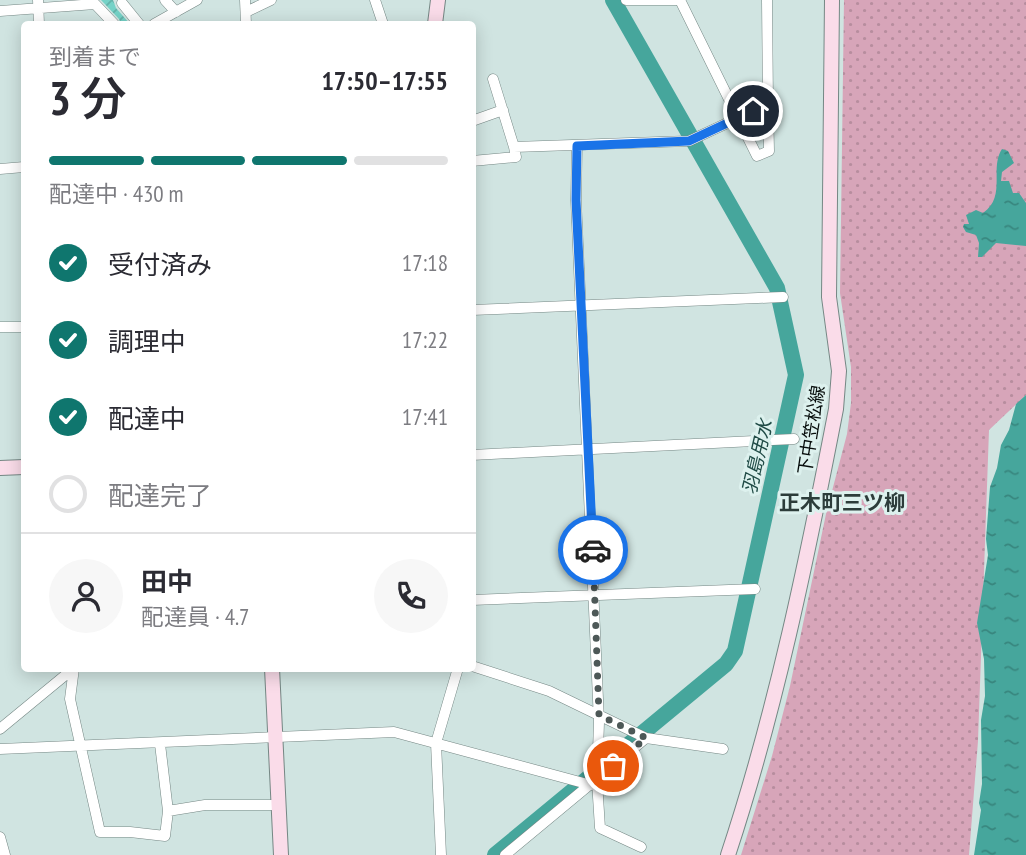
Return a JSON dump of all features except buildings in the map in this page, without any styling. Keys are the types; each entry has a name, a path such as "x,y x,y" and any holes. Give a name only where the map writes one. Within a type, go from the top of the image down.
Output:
{"main road":[{"path":"435,21 438,0"},
{"name":"下中笠松線","path":"728,855 764,735 790,634 836,409 839,371 829,297 832,0"},
{"path":"0,468 21,467"},
{"path":"272,672 281,855"}],"street":[{"path":"165,0 176,12"},
{"path":"160,21 185,3 197,0"},
{"path":"245,0 246,21"},
{"path":"246,12 271,0"},
{"path":"375,0 382,21"},
{"path":"626,0 680,0 757,156 769,151 767,0"},
{"path":"122,3 137,21"},
{"path":"0,11 38,5 95,4 111,21"},
{"path":"476,161 516,158 493,79"},
{"path":"514,147 577,146 694,138 768,104"},
{"path":"476,120 503,110"},
{"path":"577,146 580,304 599,715 594,783 600,828 641,847"},
{"path":"0,169 21,167"},
{"path":"476,310 783,297"},
{"path":"0,327 21,327"},
{"path":"476,455 794,439"},
{"path":"476,600 755,589"},
{"path":"476,667 549,691 646,738 723,749"},
{"path":"0,729 69,672"},
{"path":"73,672 70,699 100,832 165,836 168,811 160,744"},
{"path":"441,855 436,743 457,672"},
{"path":"0,749 394,732 578,782 594,783"},
{"path":"505,855 646,738"},
{"path":"168,811 205,805 278,805"},
{"path":"0,836 5,855"}],"shaded area":[{"path":"844,0 1026,0 1026,395 989,430 978,741 969,855 741,855 772,756 790,686 826,514 847,434 851,403 851,367 840,293"}],"water":[{"path":"1002,149 1008,151 1014,163 1002,172 1001,181 1009,181 1013,193 1019,193 1026,203 1026,246 996,243 982,257 978,257 979,243 976,235 966,232 963,227 964,224 969,224 966,215 976,210 983,213 994,199 998,157"},
{"path":"1026,395 1026,855 974,855 981,810 981,720 985,696 984,659 977,623 988,555 986,539 990,487 1016,404"}],"waterway":[{"name":"羽島用水","path":"495,855 726,664 735,651 796,375 777,288 613,0"}],"way so far":[{"path":"593,550 599,715 646,738 613,766"}],"district":[{"name":"正木町三ツ柳","path":"842,502"}],"route":[{"path":"593,550 576,200 577,146 689,141 753,111"}]}
